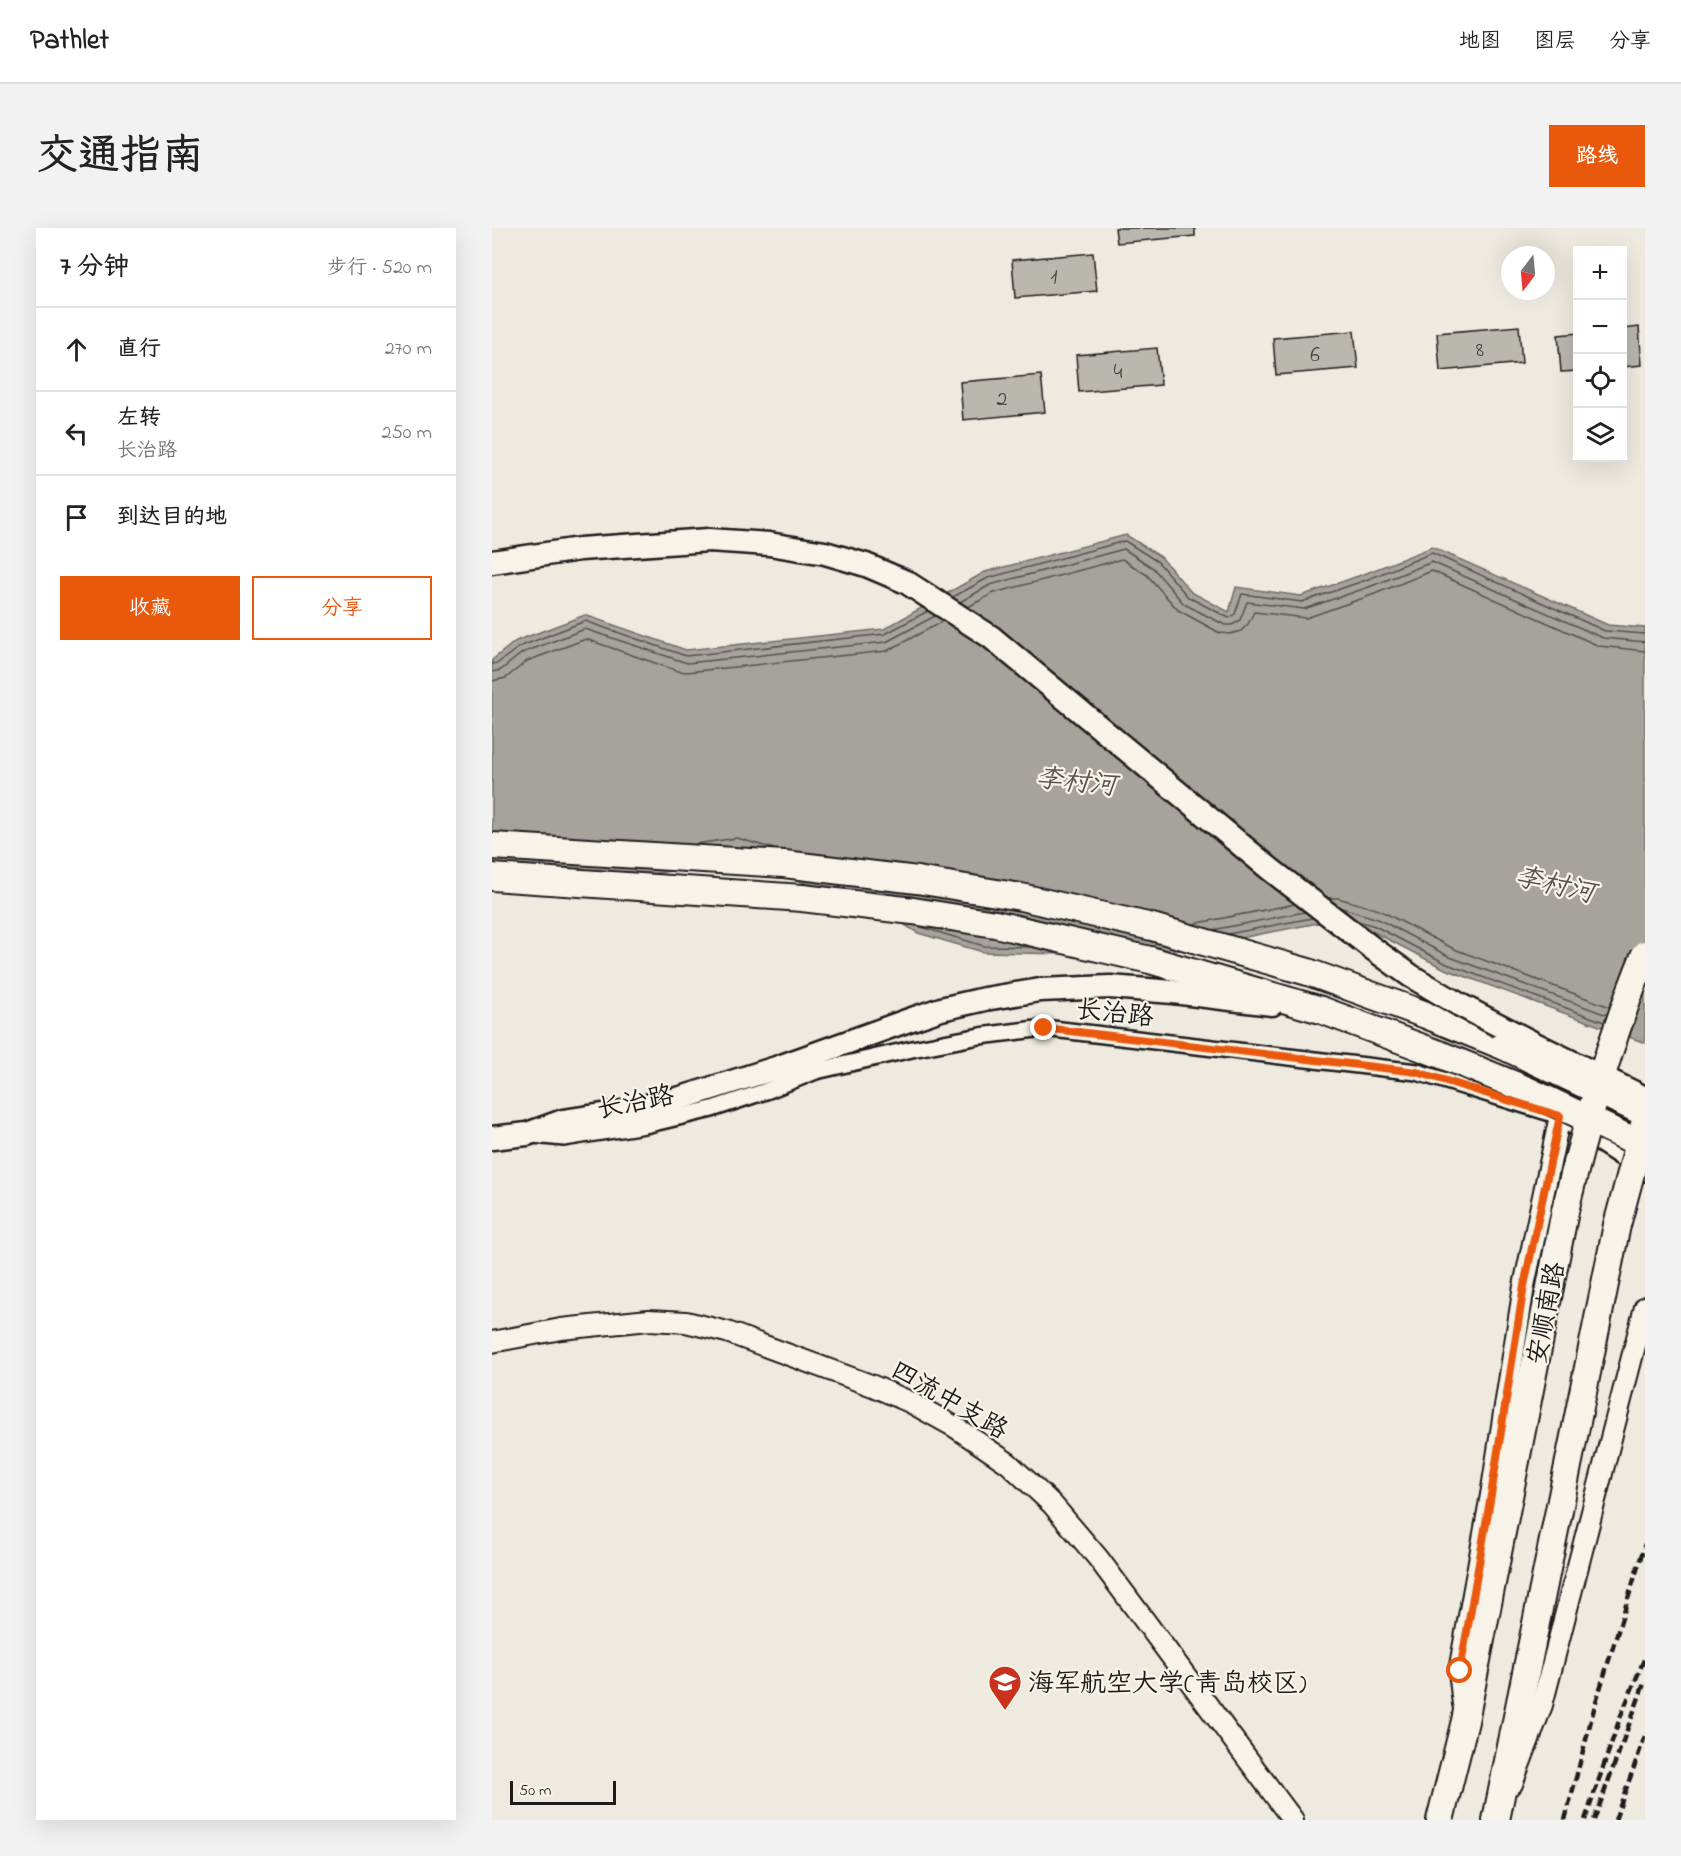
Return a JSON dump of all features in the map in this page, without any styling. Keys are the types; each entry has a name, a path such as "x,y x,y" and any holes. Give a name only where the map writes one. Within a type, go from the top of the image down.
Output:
{"main road":[{"path":"492,562 580,549 709,540 769,544 825,554 866,565 906,582 992,637 1270,870 1411,976 1501,1026 1645,1098"},
{"path":"492,846 610,851 795,865 917,880 1021,897 1142,925 1308,972 1426,1015 1503,1046 1645,1113"},
{"path":"492,877 802,898 936,914 995,924 1150,960 1321,1010 1439,1054 1516,1086 1645,1146"},
{"name":"安顺南路","path":"1440,1820 1465,1721 1565,1211 1586,1124 1604,1065 1645,954"},
{"path":"492,1138 527,1134 562,1121 622,1112 681,1098 776,1068 941,1009 1040,990 1110,987 1173,992 1321,1010"},
{"name":"安顺南路","path":"1497,1820 1617,1225 1645,1121"}],"street":[{"name":"长治路","path":"527,1134 564,1138 645,1125 712,1109 816,1071 957,1040 1044,1028 1417,1072 1560,1116 1557,1116 1645,1173"},
{"path":"1465,1721 1460,1671 1524,1286 1560,1116"},
{"path":"1497,1820 1542,1705 1645,1307"},
{"name":"四流中支路","path":"492,1342 561,1329 649,1320 686,1322 727,1332 873,1386 910,1402 955,1427 1008,1463 1052,1504 1098,1558 1293,1820"}],"water":[{"name":"李村河","path":"1126,535 1161,557 1191,592 1229,612 1236,587 1301,596 1432,547 1608,625 1645,628 1645,1043 1445,969 1372,931 1333,920 1149,956 983,952 918,933 869,903 735,861 587,884 492,877 492,660 516,641 585,615 686,650 884,629 985,572"}],"building":[{"path":"1115,228 1195,228 1195,236 1117,243"},
{"path":"1093,253 1097,291 1015,298 1012,260"},
{"path":"1519,326 1522,363 1440,371 1437,333"},
{"path":"1639,327 1642,365 1627,367 1627,328"},
{"path":"1354,331 1358,368 1276,375 1273,338"},
{"path":"1573,334 1573,371 1561,372 1558,335"},
{"path":"1157,348 1161,385 1079,392 1076,355"},
{"path":"1041,375 1045,412 963,420 960,382"}],"railway":[{"path":"1565,1820 1595,1705 1645,1544"},
{"path":"1585,1820 1620,1718 1645,1657"},
{"path":"1594,1820 1645,1681"},
{"path":"1615,1820 1645,1736"}],"place":[{"name":"海军航空大学(青岛校区)","path":"1005,1711"}],"route":[{"path":"1044,1028 1417,1072 1560,1116 1524,1286 1460,1671"}]}
